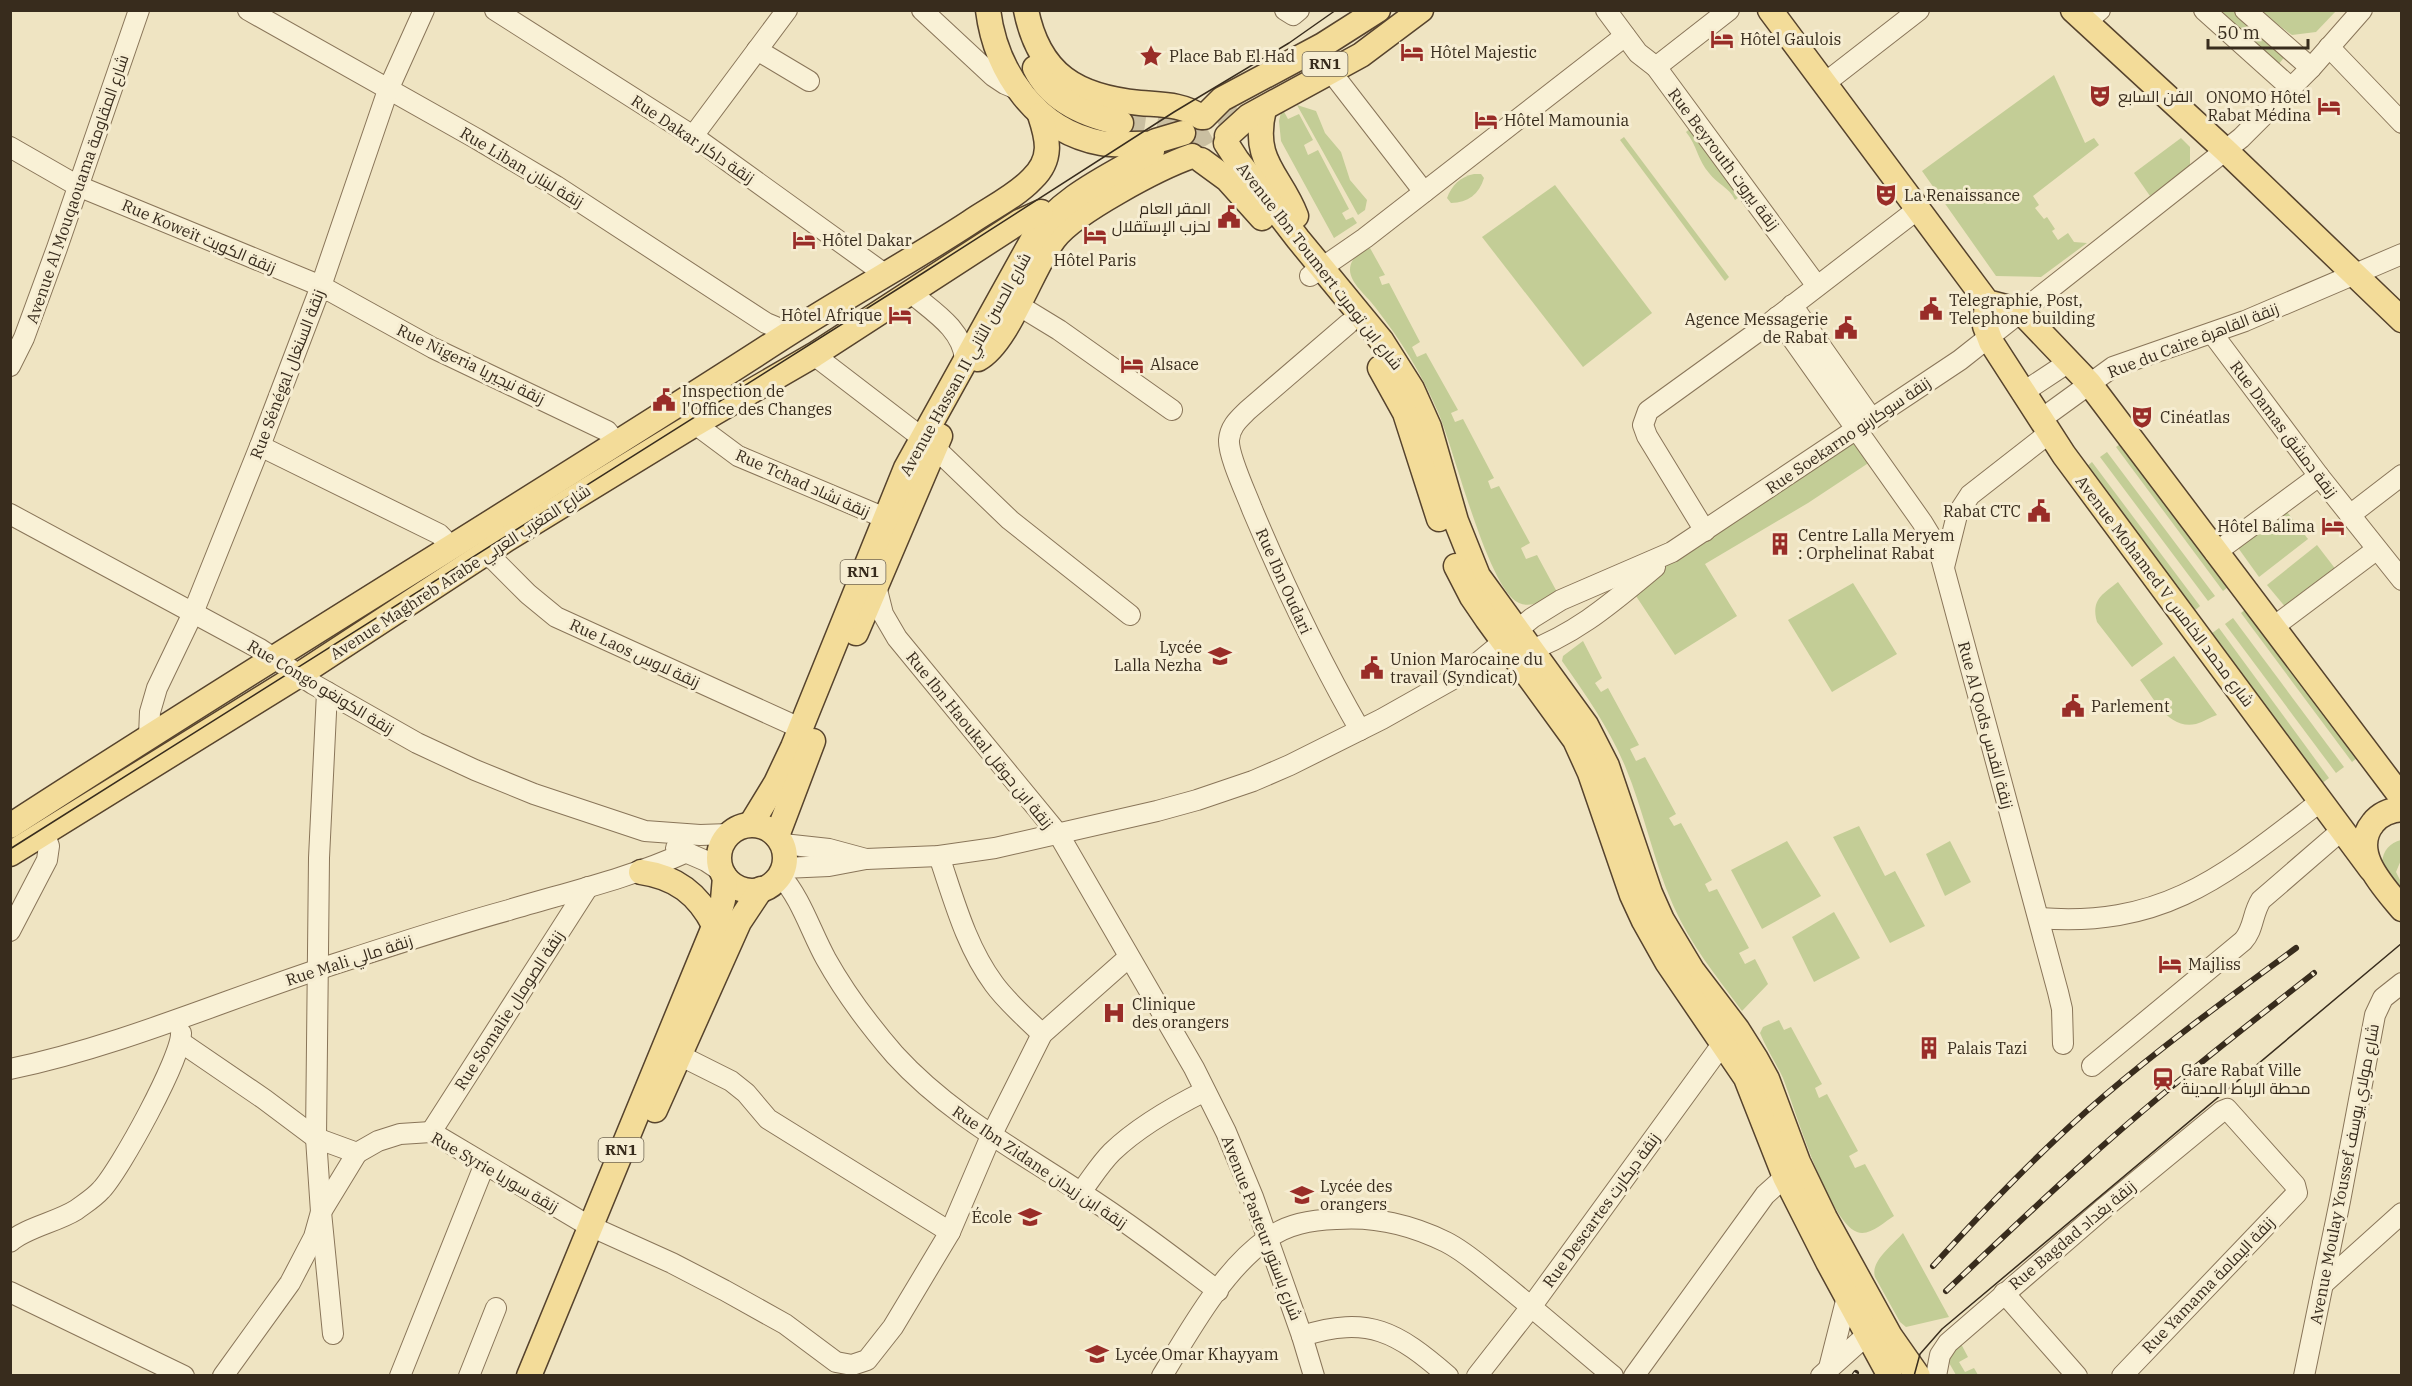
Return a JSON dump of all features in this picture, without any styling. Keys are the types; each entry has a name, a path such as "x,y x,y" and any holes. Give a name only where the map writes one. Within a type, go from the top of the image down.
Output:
{"main road":[{"path":"988,10 992,31 1001,56 1019,90 1040,115 1055,126 1101,142 1153,152"},
{"path":"1016,10 1028,54 1043,82 1074,107 1120,123"},
{"path":"1026,10 1032,36 1044,59 1062,78 1073,86 1111,98 1182,107 1195,139 1217,156 1226,139 1243,120 1247,108 1332,73 1375,46 1422,10"},
{"path":"1195,139 1153,152 1057,199 1041,212 1022,237 971,331 968,342 971,358 994,346 1048,247 1068,224 1172,164 1195,139 1222,99 1323,45 1378,10"},
{"name":"RN1","path":"1247,108 1393,10"},
{"name":"RN1","path":"1247,108 1347,51 1406,10"},
{"path":"1770,10 1987,302 1999,304 2031,321 2089,383 2118,419 2215,553 2402,798"},
{"path":"2086,14 2402,320"},
{"path":"1247,108 1260,136 1264,155 1274,178 1294,211 1298,239"},
{"name":"Avenue Maghreb Arabe شارع المغرب العربي","path":"10,826 149,736 615,446 790,333 1007,198 1033,179 1043,165 1049,149 1040,115"},
{"name":"Avenue Ibn Toumert شارع ابن تومرت","path":"1890,1376 1875,1328 1809,1187 1767,1079 1756,1059 1692,970 1662,920 1650,893 1617,794 1591,732 1574,705 1516,645 1472,597 1454,562 1412,432 1394,390 1348,324 1314,270 1298,239 1237,160 1226,139 1223,127 1217,120 1195,139 1220,173 1241,192 1314,270 1381,340 1412,389 1429,427 1456,521 1472,564 1516,645 1575,741 1590,772 1632,895 1644,921 1667,962 1746,1078 1785,1177 1847,1296 1875,1328 1900,1352 1918,1376"},
{"name":"Avenue Hassan II شارع الحسن الثاني","path":"740,829 776,783 885,518 928,442 971,358 1040,244 1057,221 1153,152"},
{"name":"Avenue Maghreb Arabe شارع المغرب العربي","path":"10,854 299,675 486,552 695,424 814,355 1019,222 1041,212"},
{"path":"886,275 910,292"},
{"name":"Avenue Mohamed V شارع محمد الخامس","path":"1987,302 1985,320 1989,338 2044,427 2402,909"},
{"name":"Avenue Hassan II شارع الحسن الثاني","path":"529,1376 595,1229 680,1055 739,922 777,862 862,620 928,442"},
{"path":"2371,869 2365,845 2370,827 2387,812 2402,809"},
{"path":"723,874 731,883 745,890 777,862 765,827 740,829"},
{"name":"RN1","path":"723,874 719,863 721,847 740,829"},
{"path":"641,872 672,879 685,888 697,898 714,925"},
{"name":"Avenue Hassan II شارع الحسن الثاني","path":"546,1376 595,1229 723,900 723,874"}],"street":[{"name":"Avenue Al Mouqaouama شارع المقاومة","path":"10,366 17,334 78,186 139,10"},
{"name":"Rue Liban زنقة لبنان","path":"248,10 546,180 766,322 790,333"},
{"name":"Rue Sénégal زنقة السنغال","path":"149,736 150,712 154,694 193,613 260,446 321,286 388,90 424,10"},
{"name":"Rue Dakar زنقة داكار","path":"495,10 693,136 886,275"},
{"path":"693,136 787,10"},
{"path":"921,10 999,80 1019,90"},
{"path":"1286,10 1293,15 1299,10"},
{"name":"Rue Beyrouth زنقة بيروت","path":"1606,10 1638,53 1656,67 1817,286"},
{"path":"1656,67 1729,10"},
{"path":"1825,83 1919,10"},
{"path":"2204,10 2291,88"},
{"path":"2245,10 2311,68"},
{"name":"Rue Soekarno زنقة سوكارنو","path":"1516,645 1564,636 1608,607 1672,552 1960,360 2241,138 2311,68 2362,10"},
{"path":"1314,270 1424,192 1625,36"},
{"path":"2330,47 2402,123"},
{"path":"757,50 808,81"},
{"path":"1332,73 1424,192"},
{"name":"Rue Koweït زنقة الكويت","path":"10,147 78,186 321,286"},
{"path":"1314,270 1368,224 1394,209"},
{"path":"1705,531 1647,436 1643,425 1645,416 1654,405 1784,311 1918,209"},
{"name":"Rue du Caire زنقة القاهرة","path":"1944,569 1957,515 1966,500 2089,383 2113,367 2212,333 2402,254"},
{"name":"Rue Nigeria زنقة نيجيريا","path":"321,286 433,348 606,431 614,440 615,446"},
{"path":"910,292 956,332 971,358"},
{"path":"1018,305 1059,330 1172,410"},
{"path":"1784,311 1864,424"},
{"name":"Rue Ibn Oudari","path":"1348,324 1233,424 1229,444 1245,491 1301,620 1331,680 1360,730"},
{"name":"Rue Damas زنقة دمشق","path":"2212,333 2319,476 2402,580"},
{"path":"814,355 928,442 1010,520 1130,615"},
{"path":"2022,393 2069,362"},
{"name":"Rue Tchad زنقة نشاد","path":"695,424 738,456 885,518"},
{"name":"Rue Al Qods زنقة القدس","path":"1864,424 1939,550 2062,1009 2063,1044"},
{"path":"260,446 439,534 444,539 446,550"},
{"path":"2215,553 2319,476"},
{"path":"2350,515 2402,476"},
{"name":"Rue Congo زنقة الكونغو","path":"10,514 273,658 327,692 417,743 475,770 534,794 645,831 700,836 740,829"},
{"path":"2272,628 2376,550"},
{"name":"Rue Laos زنقة لاوس","path":"486,552 528,594 556,617 800,728"},
{"name":"Rue Soekarno زنقة سوكارنو","path":"777,862 829,866 866,859 939,856 995,848 1059,835 1223,792 1290,765 1360,730 1516,645 1561,600 1672,552"},
{"name":"Rue Ibn Haoukal زنقة ابن حوقل","path":"876,586 883,614 902,645 1059,835"},
{"name":"Rue Ibn Haoukal زنقة ابن حوقل","path":"862,620 902,645"},
{"path":"327,692 319,858 316,1138 333,1334"},
{"path":"2039,918 2076,920 2114,916 2151,908 2178,898 2228,872 2321,801"},
{"path":"2092,1066 2243,941 2250,932 2254,913 2261,900 2342,830"},
{"name":"Rue Congo زنقة الكونغو","path":"645,831 665,844 687,852 723,874"},
{"path":"10,931 47,860 48,846 44,832"},
{"name":"Avenue Pasteur شارع باستور","path":"1059,835 1175,1034 1230,1141 1269,1238 1314,1376"},
{"name":"Rue Mali زنقة مالي","path":"10,1068 59,1059 317,969 458,924 641,872 687,852"},
{"path":"939,856 958,914 976,956 994,985 1042,1034"},
{"name":"Rue Ibn Zidane زنقة ابن زيدان","path":"777,862 841,984 876,1033 903,1063 940,1098 992,1136 1081,1192 1218,1291"},
{"name":"Rue Somalie زنقة الصومال","path":"431,1132 588,887"},
{"path":"839,1368 867,1360 893,1327 950,1232 992,1136 1042,1034 1129,957"},
{"name":"Avenue Moulay Youssef شارع مولاي يوسف","path":"2304,1376 2375,1015 2383,998 2402,983"},
{"path":"11,1241 74,1211 101,1191 126,1155 182,1043 181,1018"},
{"path":"182,1043 316,1138 357,1153 321,1212 314,1237 290,1283 223,1376"},
{"name":"Rue Descartes زنقة ديكارت","path":"1477,1376 1531,1306 1723,1043"},
{"path":"680,1055 731,1081 746,1093 768,1119 950,1232"},
{"path":"1081,1192 1105,1160 1124,1142 1181,1103 1205,1091"},
{"name":"Rue Bagdad زنقة بغداد","path":"1936,1376 1937,1363 1944,1349 2004,1293 2222,1111 2227,1109 2295,1185 2298,1190 2295,1196"},
{"name":"Rue Syrie زنقة سوريا","path":"357,1153 378,1141 400,1134 431,1132 484,1166 595,1229 672,1263 785,1324 839,1368"},
{"path":"400,1376 484,1166"},
{"path":"1634,1376 1765,1195 1785,1177"},
{"name":"Rue Yamama زنقة اليمامة","path":"2122,1376 2256,1233 2295,1196"},
{"path":"2323,1284 2402,1213"},
{"path":"1162,1376 1184,1339 1218,1291 1239,1265 1269,1238 1288,1227 1311,1221 1350,1218 1400,1224 1425,1233 1462,1252 1531,1306 1613,1376"},
{"path":"10,1292 184,1376"},
{"path":"2004,1293 2077,1376"},
{"path":"1825,1372 1847,1296"},
{"path":"469,1376 496,1308"},
{"path":"1302,1336 1342,1326 1372,1328 1389,1334 1410,1347 1448,1376"},
{"path":"1825,1372 1875,1328"}],"green space":[{"path":"2217,11 2237,11 2287,54 2278,65"},
{"path":"2259,11 2336,11 2316,32 2292,35"},
{"path":"2054,75 2085,143 2094,138 2099,145 2033,196 2039,205 2035,208 2044,219 2047,217 2055,229 2052,231 2058,240 2068,233 2074,242 2087,243 2041,277 1996,276 1922,171"},
{"path":"1297,105 1316,111 1325,133 1341,152 1350,180 1367,200 1365,210 1358,215"},
{"path":"1282,108 1288,119 1299,114 1313,140 1304,145 1308,155 1318,150 1349,209 1342,213 1346,220 1353,217 1357,223 1334,238 1281,141 1279,121"},
{"path":"1691,128 1742,195 1735,200 1730,192 1705,168 1686,132"},
{"path":"1624,137 1729,277 1725,281 1620,140"},
{"path":"2181,138 2190,147 2190,166 2150,196 2134,173"},
{"path":"1481,174 1484,178 1476,193 1463,201 1451,203 1447,198 1454,185 1461,179"},
{"path":"1555,185 1652,313 1583,367 1482,237"},
{"path":"1370,248 1385,275 1379,277 1382,285 1389,283 1420,342 1412,347 1417,357 1426,353 1458,410 1451,413 1455,422 1463,419 1494,478 1488,481 1491,489 1499,486 1530,543 1521,548 1526,559 1537,555 1557,592 1539,602 1529,605 1519,603 1507,593 1484,546 1432,398 1402,344 1353,280 1350,270 1352,262"},
{"path":"1858,434 1873,460 1808,503 1705,564 1737,616 1675,655 1636,596 1677,554"},
{"path":"2123,442 2229,586 2223,591 2116,447"},
{"path":"2107,452 2215,596 2208,601 2100,457"},
{"path":"2092,462 2200,606 2193,612 2085,468"},
{"path":"2284,508 2308,539 2259,577 2236,545"},
{"path":"2317,545 2337,571 2287,609 2267,585"},
{"path":"2118,582 2163,644 2132,667 2097,622 2096,608 2099,598"},
{"path":"1853,583 1897,654 1832,692 1788,620"},
{"path":"2247,608 2358,757 2352,762 2241,613"},
{"path":"2233,618 2344,767 2336,773 2225,624"},
{"path":"2219,628 2329,778 2321,784 2211,634"},
{"path":"1583,641 1602,678 1595,683 1601,692 1608,688 1639,745 1630,749 1636,761 1645,757 1676,814 1669,818 1674,826 1681,823 1712,880 1705,884 1709,892 1717,889 1749,948 1739,953 1745,964 1755,959 1768,984 1742,1011 1687,933 1666,888 1632,783 1619,752 1562,661 1563,656"},
{"path":"2174,656 2217,715 2196,724 2186,725 2170,717 2156,703 2140,680"},
{"path":"1859,826 1885,876 1895,871 1925,926 1890,943 1833,837"},
{"path":"2401,840 2401,860 2396,872 2401,882 2401,895 2382,863 2388,848"},
{"path":"1787,841 1821,896 1762,929 1731,870"},
{"path":"1950,841 1971,882 1945,896 1926,854"},
{"path":"1834,912 1860,958 1814,982 1792,937"},
{"path":"1779,1020 1784,1030 1791,1027 1822,1084 1815,1088 1819,1098 1827,1094 1858,1151 1849,1156 1855,1168 1865,1164 1894,1216 1871,1231 1857,1232 1846,1223 1824,1186 1783,1078 1760,1033 1763,1027"},
{"path":"1903,1233 1949,1317 1906,1327 1900,1322 1875,1277 1874,1271 1879,1259"},
{"path":"1960,1342 1968,1357 1959,1362 1965,1372 1974,1368 1978,1375 1956,1375 1948,1361"}],"tunnel":[{"path":"1156,160 1241,112"},
{"path":"1121,123 1165,129 1188,125"}],"tram line":[{"path":"10,849 1174,112 1289,43 1336,10"},
{"path":"1914,1376 1920,1354 1942,1329 2402,943"}],"railway":[{"path":"1933,1266 2016,1178 2081,1116 2127,1076 2296,948"},
{"path":"1946,1291 2124,1127 2314,973"}],"place":[{"name":"Hôtel Gaulois","path":"1722,39"},
{"name":"Hôtel Majestic","path":"1412,52"},
{"name":"Place Bab El Had","path":"1151,56"},
{"name":"الفن السابع","path":"2100,96"},
{"name":"ONOMO Hôtel Rabat Médina","path":"2329,106"},
{"name":"Hôtel Mamounia","path":"1486,120"},
{"name":"La Renaissance","path":"1886,195"},
{"name":"المقر العام لحزب الإستقلال","path":"1229,217"},
{"name":"Hôtel Paris","path":"1095,235"},
{"name":"Hôtel Dakar","path":"804,240"},
{"name":"Telegraphie, Post, Telephone building","path":"1931,309"},
{"name":"Hôtel Afrique","path":"900,315"},
{"name":"Agence Messagerie de Rabat","path":"1846,328"},
{"name":"Alsace","path":"1132,364"},
{"name":"Inspection de l'Office des Changes","path":"664,400"},
{"name":"Cinéatlas","path":"2142,417"},
{"name":"Rabat CTC","path":"2039,511"},
{"name":"Hôtel Balima","path":"2333,526"},
{"name":"Centre Lalla Meryem : Orphelinat Rabat","path":"1780,544"},
{"name":"Lycée Lalla Nezha","path":"1220,656"},
{"name":"Union Marocaine du travail (Syndicat)","path":"1372,668"},
{"name":"Parlement","path":"2073,706"},
{"name":"Majliss","path":"2170,964"},
{"name":"Clinique des orangers","path":"1114,1013"},
{"name":"Palais Tazi","path":"1929,1048"},
{"name":"Gare Rabat Ville محطة الرباط المدينة","path":"2163,1079"},
{"name":"Lycée des orangers","path":"1302,1195"},
{"name":"École","path":"1030,1217"},
{"name":"Lycée Omar Khayyam","path":"1097,1354"}]}
